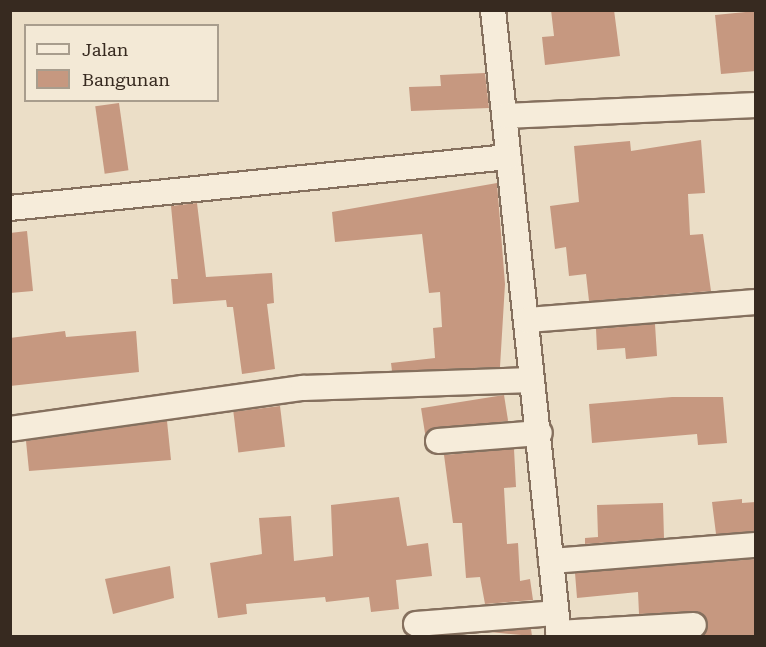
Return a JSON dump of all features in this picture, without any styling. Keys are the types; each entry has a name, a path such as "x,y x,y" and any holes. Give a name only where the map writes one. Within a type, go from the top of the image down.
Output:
{"street":[{"path":"493,10 532,380 540,433 558,627"},
{"path":"505,116 756,105"},
{"path":"10,208 508,157"},
{"path":"526,320 756,302"},
{"path":"10,429 303,388 532,380"},
{"path":"438,441 540,433"},
{"path":"551,561 756,544"},
{"path":"416,624 558,627 694,625"}],"building":[{"path":"551,10 614,10 620,56 545,65 542,37 554,36"},
{"path":"756,11 756,71 721,74 715,15"},
{"path":"485,73 489,108 411,111 409,87 441,86 440,75"},
{"path":"119,103 128,170 105,174 95,106"},
{"path":"701,140 705,193 688,194 690,235 703,234 711,291 589,301 586,274 569,276 566,247 555,249 550,206 579,202 574,146 630,141 631,151"},
{"path":"497,183 505,284 500,367 392,371 391,363 435,358 433,328 442,327 440,292 429,293 422,234 335,242 332,212"},
{"path":"197,203 206,277 272,273 274,303 267,304 275,369 242,374 233,307 227,307 226,300 173,304 171,279 178,279 171,206"},
{"path":"27,231 33,291 10,293 10,233"},
{"path":"655,324 657,356 626,359 625,348 597,350 596,329"},
{"path":"65,331 66,337 136,331 139,372 10,386 10,338"},
{"path":"504,395 508,421 425,434 421,408"},
{"path":"672,397 723,397 727,443 698,445 697,434 592,443 589,404"},
{"path":"280,406 285,447 238,452 233,412"},
{"path":"167,421 171,460 29,471 26,441"},
{"path":"514,449 516,487 504,488 507,544 518,543 520,581 530,579 533,600 485,604 480,577 466,578 462,523 453,523 444,455"},
{"path":"399,497 407,546 428,543 432,576 396,580 399,609 371,612 369,597 326,602 325,597 246,604 247,614 218,618 210,563 262,554 259,518 291,516 294,561 333,556 331,505"},
{"path":"742,499 742,503 756,502 756,531 716,534 712,502"},
{"path":"663,503 664,538 585,544 585,538 598,537 597,505"},
{"path":"756,559 756,636 702,636 708,624 694,611 639,614 638,592 577,598 575,573"},
{"path":"170,566 174,598 113,614 105,579"},
{"path":"531,629 532,636 489,632"}]}
